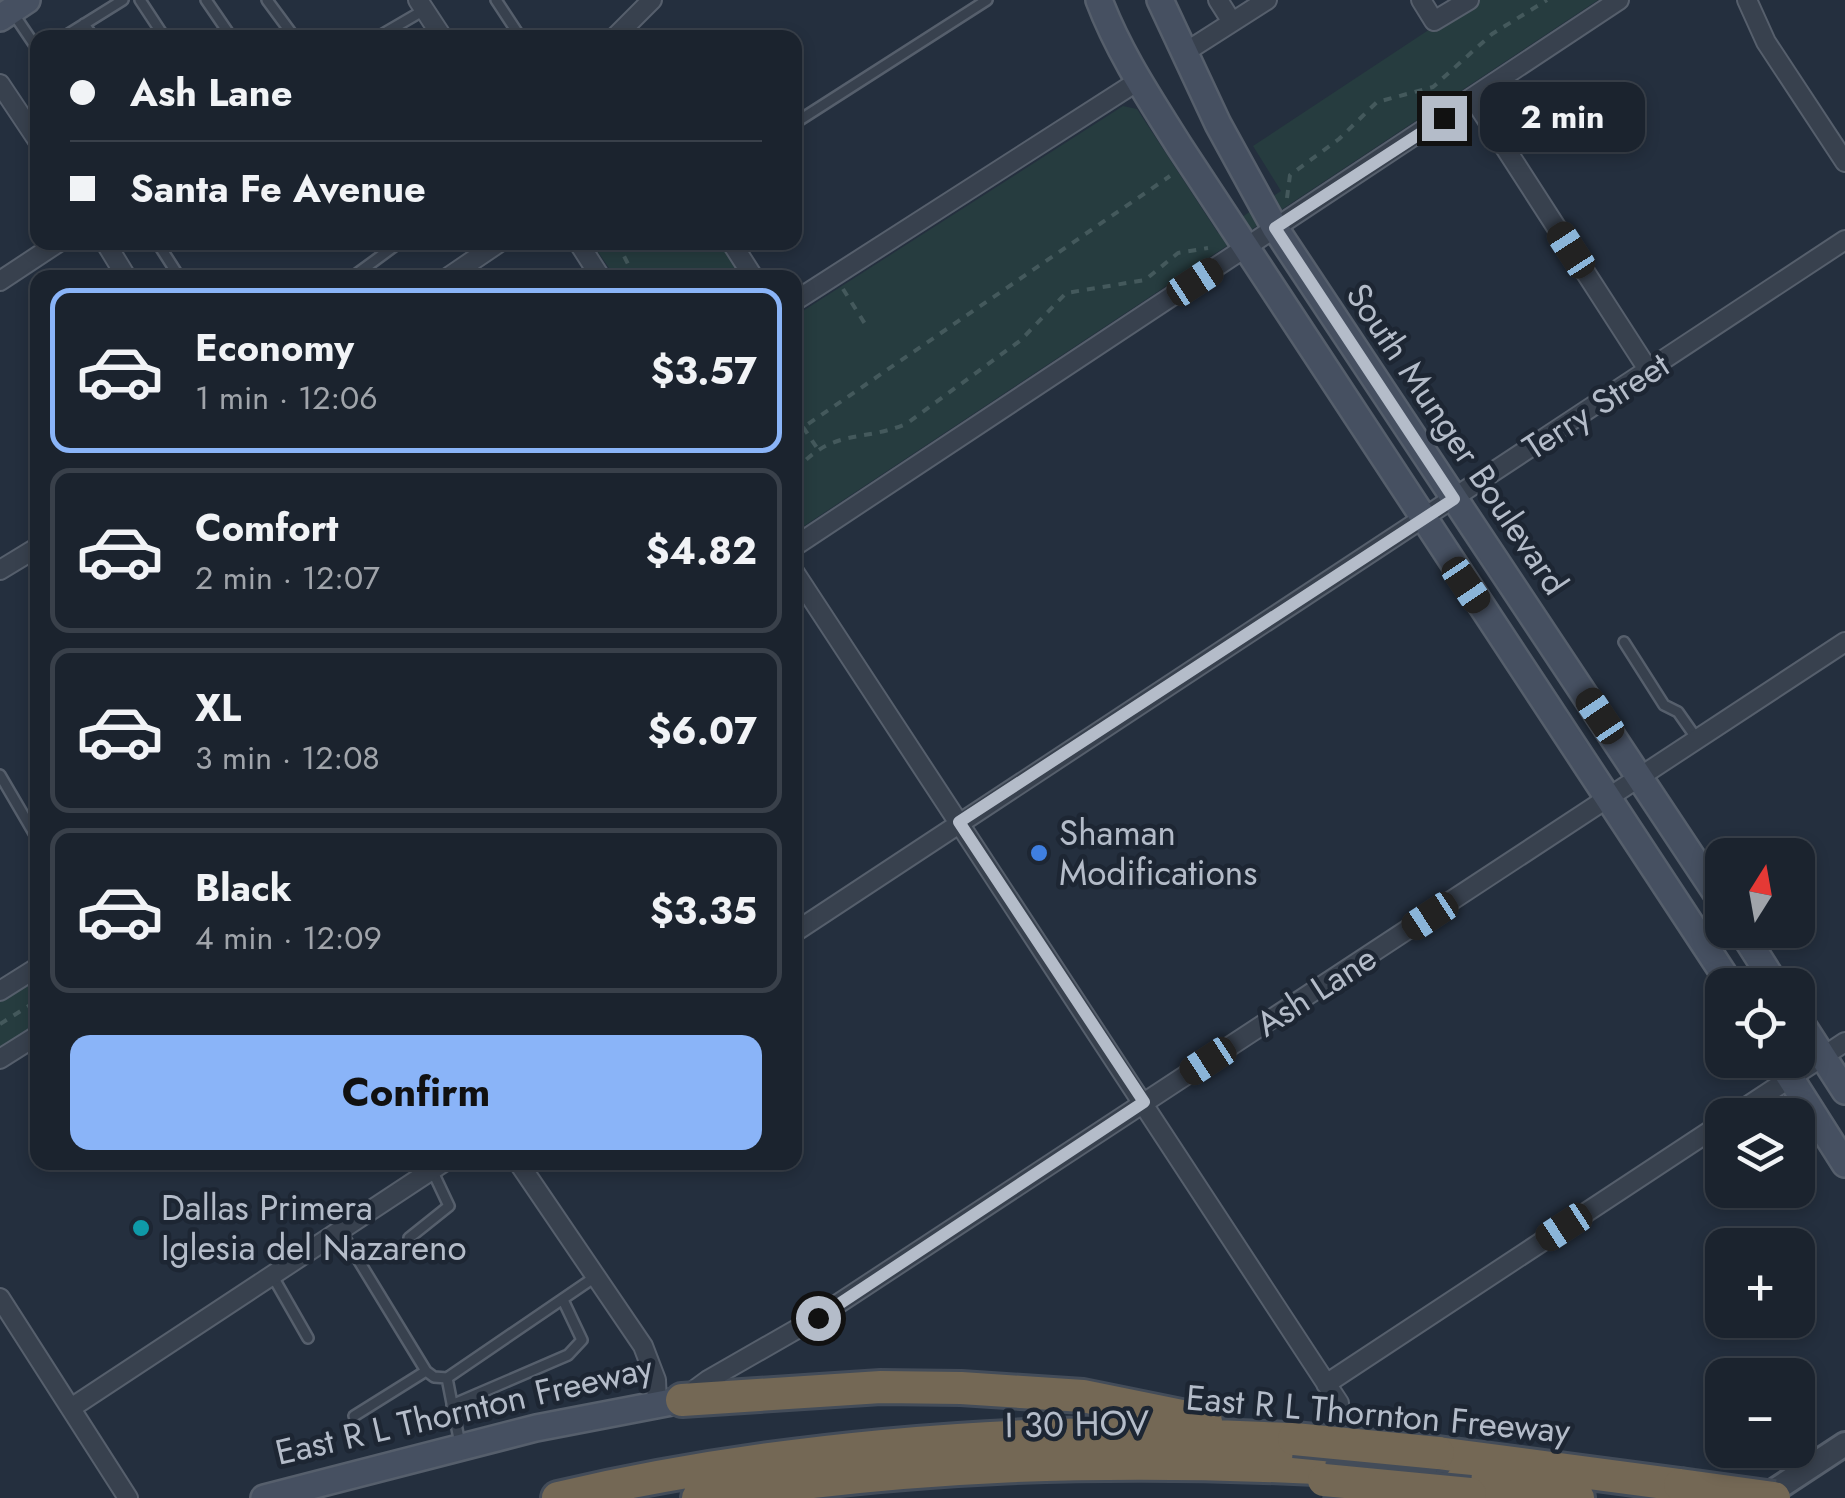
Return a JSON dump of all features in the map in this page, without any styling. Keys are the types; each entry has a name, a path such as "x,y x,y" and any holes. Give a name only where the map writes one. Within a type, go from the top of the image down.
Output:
{"highway":[{"path":"670,1401 881,1387 1066,1395 1294,1439"},
{"name":"East R L Thornton Freeway","path":"558,1498 716,1468 916,1444 1027,1436 1139,1434 1294,1439 1438,1452 1774,1498"},
{"name":"I 30 HOV","path":"698,1498 856,1476 1024,1464 1190,1462 1578,1498"},
{"name":"I 30 HOV","path":"773,1498 941,1480 1065,1474 1320,1474"}],"main road":[{"name":"South Munger Boulevard","path":"1100,0 1110,30 1138,81 1719,968"},
{"name":"South Munger Boulevard","path":"1160,0 1218,124 1454,499 1705,876"},
{"path":"1815,1044 1845,1091"},
{"path":"1790,1078 1845,1164"},
{"name":"East R L Thornton Freeway","path":"264,1498 460,1446 670,1401"}],"street":[{"path":"622,30 652,0"},
{"path":"1218,0 1232,22"},
{"path":"1184,53 1267,0"},
{"path":"1421,0 1434,21 1469,0"},
{"path":"802,541 1248,246 1278,216 1474,98 1619,0"},
{"path":"1747,0 1766,42 1845,162"},
{"path":"421,5 438,30"},
{"path":"802,297 1138,81"},
{"path":"0,84 30,129"},
{"path":"1474,98 1649,372"},
{"name":"Terry Street","path":"802,927 1845,240"},
{"path":"0,282 47,250"},
{"path":"459,270 488,250"},
{"path":"3,562 30,551"},
{"path":"802,583 1338,1403"},
{"name":"Ash Lane","path":"670,1401 818,1318 1845,642"},
{"path":"0,991 30,972"},
{"path":"0,1059 30,1040"},
{"path":"1815,1059 1845,1042"},
{"path":"1752,1098 1774,1078"},
{"path":"1326,1384 1705,1133"},
{"path":"71,1408 432,1170"},
{"path":"523,1170 643,1346 656,1380 670,1401"},
{"path":"0,1298 128,1498"},
{"path":"1763,1498 1845,1444"}],"lane":[{"path":"75,30 124,0"},
{"path":"140,0 160,30"},
{"path":"206,0 227,30"},
{"path":"267,0 289,30"},
{"path":"496,0 516,30"},
{"path":"802,118 986,0"},
{"path":"387,30 421,5"},
{"path":"13,9 30,37"},
{"path":"84,24 88,30"},
{"path":"362,270 389,250"},
{"path":"1624,642 1664,705 1678,712 1696,739"},
{"path":"0,775 30,826"},
{"path":"408,1238 449,1206 439,1170"},
{"path":"340,1230 426,1371 434,1378 447,1378 596,1277"},
{"path":"272,1275 308,1338"},
{"path":"452,1405 568,1356 582,1340 563,1300"},
{"path":"354,1416 426,1371"},
{"path":"447,1378 460,1446"}],"path":[{"path":"1278,216 1289,190 1290,175 1296,168 1339,139 1376,102 1433,87 1492,34 1547,0"},
{"path":"818,449 803,428 1170,176"},
{"path":"802,464 818,449 848,436 889,431 906,424 1021,340 1066,293 1145,280 1178,254 1216,246"},
{"path":"843,289 867,328"},
{"path":"0,1024 30,1005"}],"green space":[{"path":"1474,0 1598,0 802,527 802,312 1123,106 1137,109 1218,233 1281,191 1253,146"},
{"path":"597,250 727,250 740,270 610,270"},
{"path":"30,982 30,1029 0,1049 0,1001"}],"tunnel":[{"path":"1339,1403 1394,1486"}],"place":[{"name":"Shaman Modifications","path":"1039,853"},
{"name":"Dallas Primera Iglesia del Nazareno","path":"141,1228"}],"route":[{"path":"818,1318 1144,1102 959,822 1454,499 1275,228 1444,118"}]}
